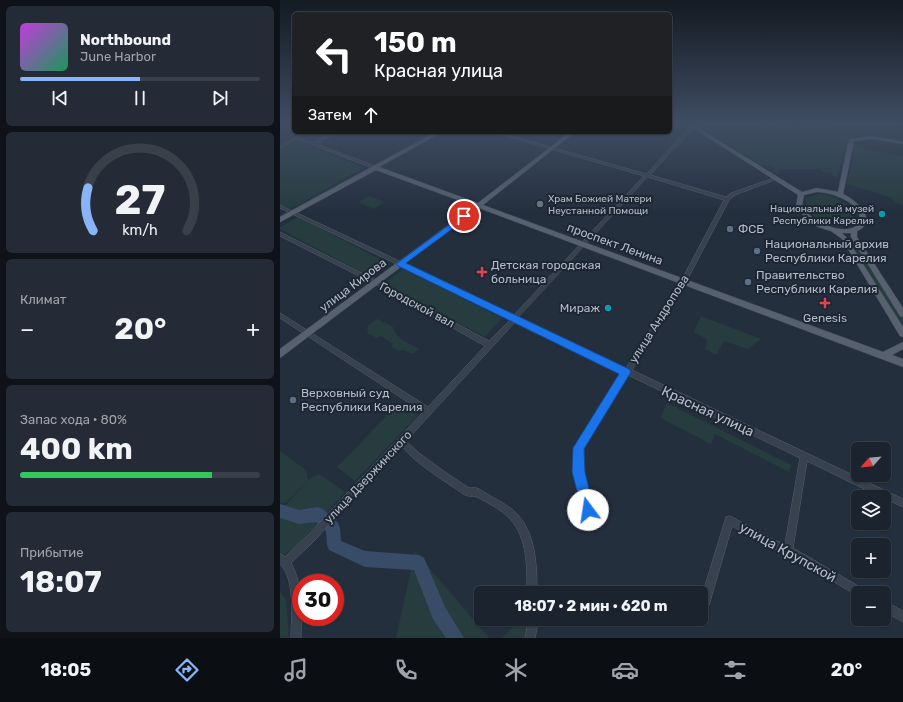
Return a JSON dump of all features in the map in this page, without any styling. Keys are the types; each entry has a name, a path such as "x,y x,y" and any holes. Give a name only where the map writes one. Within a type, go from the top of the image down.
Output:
{"main road":[{"path":"280,220 401,154"},
{"name":"улица Кирова","path":"280,354 479,206 546,154"},
{"path":"736,154 801,194 817,190 840,194 855,205 864,215 865,220 854,230 848,231 834,230 816,223 804,214 799,207 801,194"},
{"path":"840,194 848,154"},
{"name":"проспект Ленина","path":"376,168 903,363"},
{"path":"834,230 844,238 903,334"},
{"path":"854,230 854,237 903,314"},
{"path":"884,356 903,345"}],"street":[{"name":"проспект Ленина","path":"339,154 376,168"},
{"path":"569,154 727,199 733,194 775,179"},
{"name":"улица Дзержинского","path":"283,560 311,538 514,318 648,176 667,154"},
{"name":"улица Андропова","path":"588,510 578,472 578,448 684,282 727,199"},
{"name":"Красная улица","path":"280,206 903,503"},
{"name":"Городской вал","path":"280,234 375,282 488,347"},
{"path":"280,315 428,411"},
{"path":"401,441 418,458 431,468 468,492 476,492 514,517 528,540 532,567 532,586"},
{"path":"788,550 804,456"},
{"name":"улица Крупской","path":"708,591 729,520 771,543 788,550 851,587"},
{"path":"283,560 291,572 296,594 296,638"},
{"path":"891,610 903,617"},
{"path":"530,638 532,626"}],"green space":[{"path":"280,154 329,154 363,168 298,205 289,208 280,204"},
{"path":"743,154 844,154 837,177 832,176 833,173 823,172 819,169 779,169 780,174 777,174 773,168 765,165 763,166"},
{"path":"853,154 889,154 903,157 903,205 897,203 889,197 847,184"},
{"path":"819,194 834,197 844,203 853,215 852,221 847,225 838,226 828,225 818,220 810,212 805,200 808,197"},
{"path":"369,196 385,202 374,209 358,202"},
{"path":"298,217 390,264 372,278 280,229 280,227"},
{"path":"848,240 852,240 903,317 903,328"},
{"path":"403,269 502,318 485,337 384,284"},
{"path":"701,316 761,339 748,349 724,341 716,355 705,349 708,340 694,332"},
{"path":"378,319 393,327 397,335 403,341 419,349 412,354 403,350 399,351 392,347 393,344 381,336 377,338 368,334 367,327"},
{"path":"399,403 418,415 355,481 337,467"},
{"path":"667,403 791,465 789,472 715,434 711,444 660,418"},
{"path":"280,451 306,470 308,480 286,503 280,503"},
{"path":"319,474 345,492 298,545 284,555 280,552 280,505 286,505 309,479"},
{"path":"415,551 474,620 474,626 479,626 489,638 396,638"},
{"path":"280,591 286,600 289,638 280,638"},
{"path":"514,626 531,626 525,638 502,638"}],"waterway":[{"path":"280,511 299,517 318,514 333,528 334,545 365,559 419,563 439,613 456,638"}],"place":[{"name":"Храм Божией Матери Неустанной Помощи","path":"540,204"},
{"name":"Национальный музей Республики Карелия","path":"882,214"},
{"name":"ФСБ","path":"730,229"},
{"name":"Национальный архив Республики Карелия","path":"757,251"},
{"name":"Детская городская больница","path":"482,272"},
{"name":"Правительство Республики Карелия","path":"748,282"},
{"name":"Genesis","path":"825,303"},
{"name":"Мираж","path":"608,308"},
{"name":"Верховный суд Республики Карелия","path":"293,400"}],"route":[{"path":"464,216 400,264 626,372 578,448 578,472 588,510"}]}
